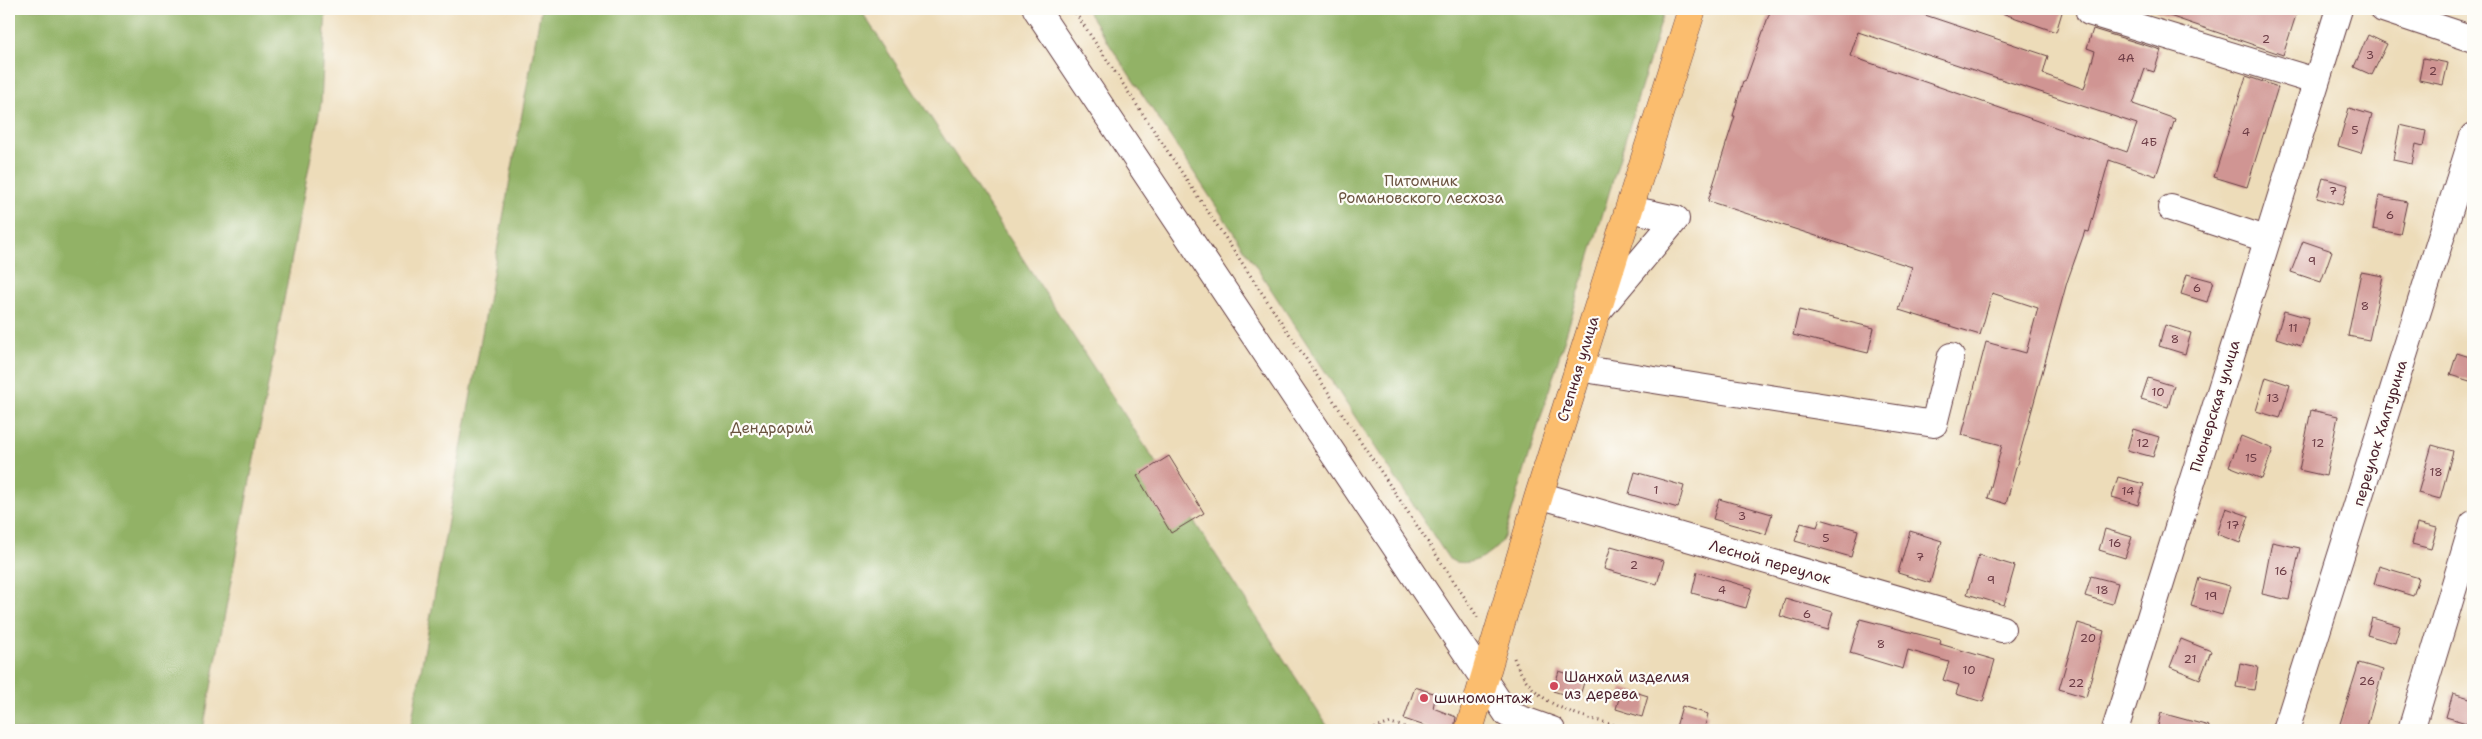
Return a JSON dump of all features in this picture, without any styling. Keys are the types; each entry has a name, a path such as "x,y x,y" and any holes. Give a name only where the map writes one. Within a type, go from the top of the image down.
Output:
{"main road":[{"name":"Степная улица","path":"1469,730 1578,368 1692,9"}],"street":[{"path":"1036,9 1484,682 1507,714 1552,730"},
{"name":"Пионерская улица","path":"2115,730 2315,81 2339,9"},
{"path":"2383,9 2473,39"},
{"path":"2089,12 2315,81"},
{"name":"переулок Халтурина","path":"2286,730 2473,136"},
{"path":"2170,208 2266,240"},
{"path":"1595,315 1676,219 1630,209"},
{"path":"1578,368 1934,424 1951,356"},
{"name":"Лесной переулок","path":"1539,495 2002,629"},
{"path":"2411,730 2473,524"}],"path":[{"path":"1072,9 1476,616 1510,646 1522,677 1544,700 1563,710 1633,730"},
{"path":"1370,730 1391,723 1414,730"}],"green space":[{"path":"9,9 326,9 321,103 203,730 9,730"},
{"name":"Дендрарий","path":"541,9 860,9 1330,730 410,730"},
{"name":"Питомник Романовского лесхоза","path":"1086,9 1665,9 1505,535 1489,554 1464,563 1449,559"}],"building":[{"path":"1771,9 1907,9 2048,56 2043,74 2084,89 2095,51 2087,48 2093,29 2161,50 2154,72 2145,69 2133,104 2175,119 2156,176 2109,160 2089,232 2085,231 2067,282 2006,504 1988,498 2002,445 1962,435 1986,342 2026,353 2038,308 1992,293 1980,335 1899,310 1912,267 1708,201 1735,116 1733,116 1743,81 1745,82","holes":["1858,32 2137,124 2127,152 1850,56"]},
{"path":"1996,9 2063,9 2056,32 1996,11"},
{"path":"2155,9 2298,9 2283,55 2155,11"},
{"path":"2368,35 2387,44 2372,75 2354,67"},
{"path":"2423,58 2448,63 2443,85 2419,80"},
{"path":"2246,76 2278,87 2247,187 2214,177"},
{"path":"2349,108 2372,115 2361,153 2338,146"},
{"path":"2400,125 2426,131 2423,146 2416,144 2412,164 2393,160"},
{"path":"2323,178 2348,185 2342,205 2317,198"},
{"path":"2379,196 2407,202 2400,234 2373,229"},
{"path":"2303,241 2332,251 2321,282 2291,272"},
{"path":"2361,272 2383,276 2369,340 2348,336"},
{"path":"2187,274 2213,281 2207,302 2181,294"},
{"path":"1799,310 1874,328 1868,353 1793,335"},
{"path":"2284,311 2309,318 2301,346 2276,338"},
{"path":"2165,325 2191,333 2185,354 2159,346"},
{"path":"2457,353 2473,358 2473,382 2450,375"},
{"path":"2266,377 2290,385 2280,418 2256,411"},
{"path":"2148,378 2174,386 2168,407 2141,399"},
{"path":"2311,410 2338,416 2326,476 2299,470"},
{"path":"2133,429 2159,437 2153,457 2127,450"},
{"path":"2241,436 2273,449 2262,479 2229,466"},
{"path":"2432,445 2453,451 2440,499 2418,493"},
{"path":"1169,456 1204,513 1171,533 1137,476"},
{"path":"1635,472 1684,486 1678,508 1629,494"},
{"path":"2118,477 2144,484 2138,505 2112,497"},
{"path":"1719,499 1772,514 1766,534 1713,519"},
{"path":"2226,508 2249,516 2240,543 2217,534"},
{"path":"1820,519 1858,530 1851,557 1795,541 1801,523 1817,527"},
{"path":"2417,523 2437,528 2431,549 2412,544"},
{"path":"2105,529 2132,537 2125,558 2099,550"},
{"path":"1910,531 1942,541 1930,583 1898,573"},
{"path":"2272,542 2300,548 2289,600 2262,594"},
{"path":"1611,546 1664,561 1657,584 1604,569"},
{"path":"1979,555 2015,566 2004,605 1967,594"},
{"path":"2379,566 2419,578 2413,596 2374,584"},
{"path":"1697,572 1752,588 1746,608 1692,593"},
{"path":"2091,576 2118,583 2112,604 2085,596"},
{"path":"2199,578 2230,586 2222,615 2191,606"},
{"path":"1785,598 1833,612 1828,630 1780,616"},
{"path":"2372,618 2400,626 2395,643 2367,635"},
{"path":"1860,619 1941,640 1940,644 1995,660 1983,702 1956,694 1959,685 1943,680 1949,662 1908,650 1903,669 1850,653"},
{"path":"2078,623 2104,631 2086,697 2059,689"},
{"path":"2181,639 2211,651 2200,679 2170,667"},
{"path":"2240,663 2258,667 2254,690 2236,687"},
{"path":"2359,663 2383,670 2366,730 2338,730"},
{"path":"1559,671 1585,679 1579,699 1553,691"},
{"path":"1415,687 1436,694 1433,708 1456,717 1454,730 1437,730 1404,719"},
{"path":"1622,688 1648,696 1642,717 1616,709"},
{"path":"2453,693 2473,699 2473,725 2446,717"},
{"path":"1682,706 1708,714 1704,730 1687,730 1676,727"},
{"path":"2161,713 2209,726 2208,730 2157,730"}],"place":[{"name":"Шанхай изделия из дерева","path":"1554,686"},
{"name":"шиномонтаж","path":"1424,698"}]}
